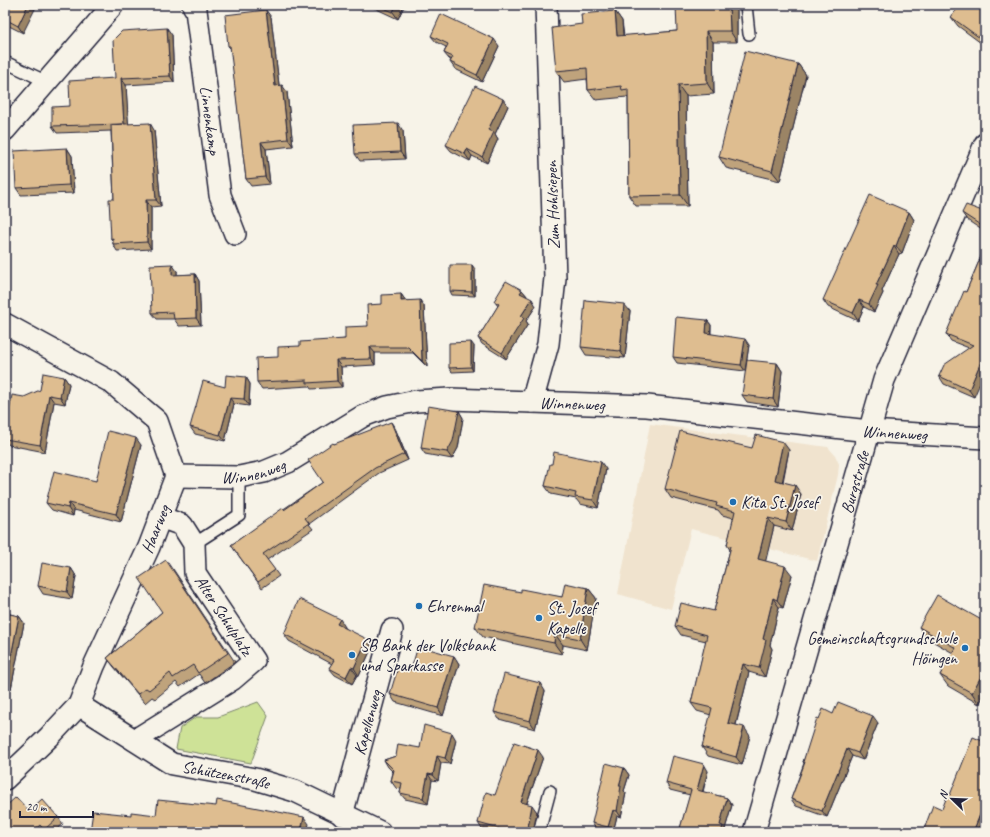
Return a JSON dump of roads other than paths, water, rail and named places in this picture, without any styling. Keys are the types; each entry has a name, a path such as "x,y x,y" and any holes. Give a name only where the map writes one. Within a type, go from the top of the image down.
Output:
{"street":[{"path":"5,130 113,5"},
{"name":"Linnenkamp","path":"194,5 196,10 220,195 235,234"},
{"name":"Zum Hohlsiepen","path":"532,402 548,344 555,278 546,5"},
{"name":"Burgstraße","path":"754,832 884,380 985,144"},
{"path":"5,324 111,382 157,421 176,476"},
{"name":"Winnenweg","path":"176,476 239,477 264,472 288,462 340,428 363,416 387,407 416,401 450,399 648,406 869,431 985,438"},
{"name":"Haarweg","path":"5,779 49,737 79,705 94,666 149,547 176,476"},
{"path":"160,517 182,525 194,544"},
{"name":"Alter Schulplatz","path":"135,740 233,679 254,661 195,573 194,544"},
{"name":"Kapellenweg","path":"342,815 392,630"},
{"name":"Schützenstraße","path":"79,705 172,764 255,779 295,791 380,832"}],"lane":[{"path":"746,5 749,34"},
{"path":"5,62 47,82"},
{"path":"194,544 239,515 239,477"},
{"path":"539,832 550,791"}],"place":[{"name":"Kita St. Josef","path":"733,502"},
{"name":"Ehrenmal","path":"419,606"},
{"name":"St. Josef Kapelle","path":"539,618"},
{"name":"Gemeinschaftsgrundschule Höingen","path":"965,648"},
{"name":"SB Bank der Volksbank und Sparkasse","path":"352,655"}]}
